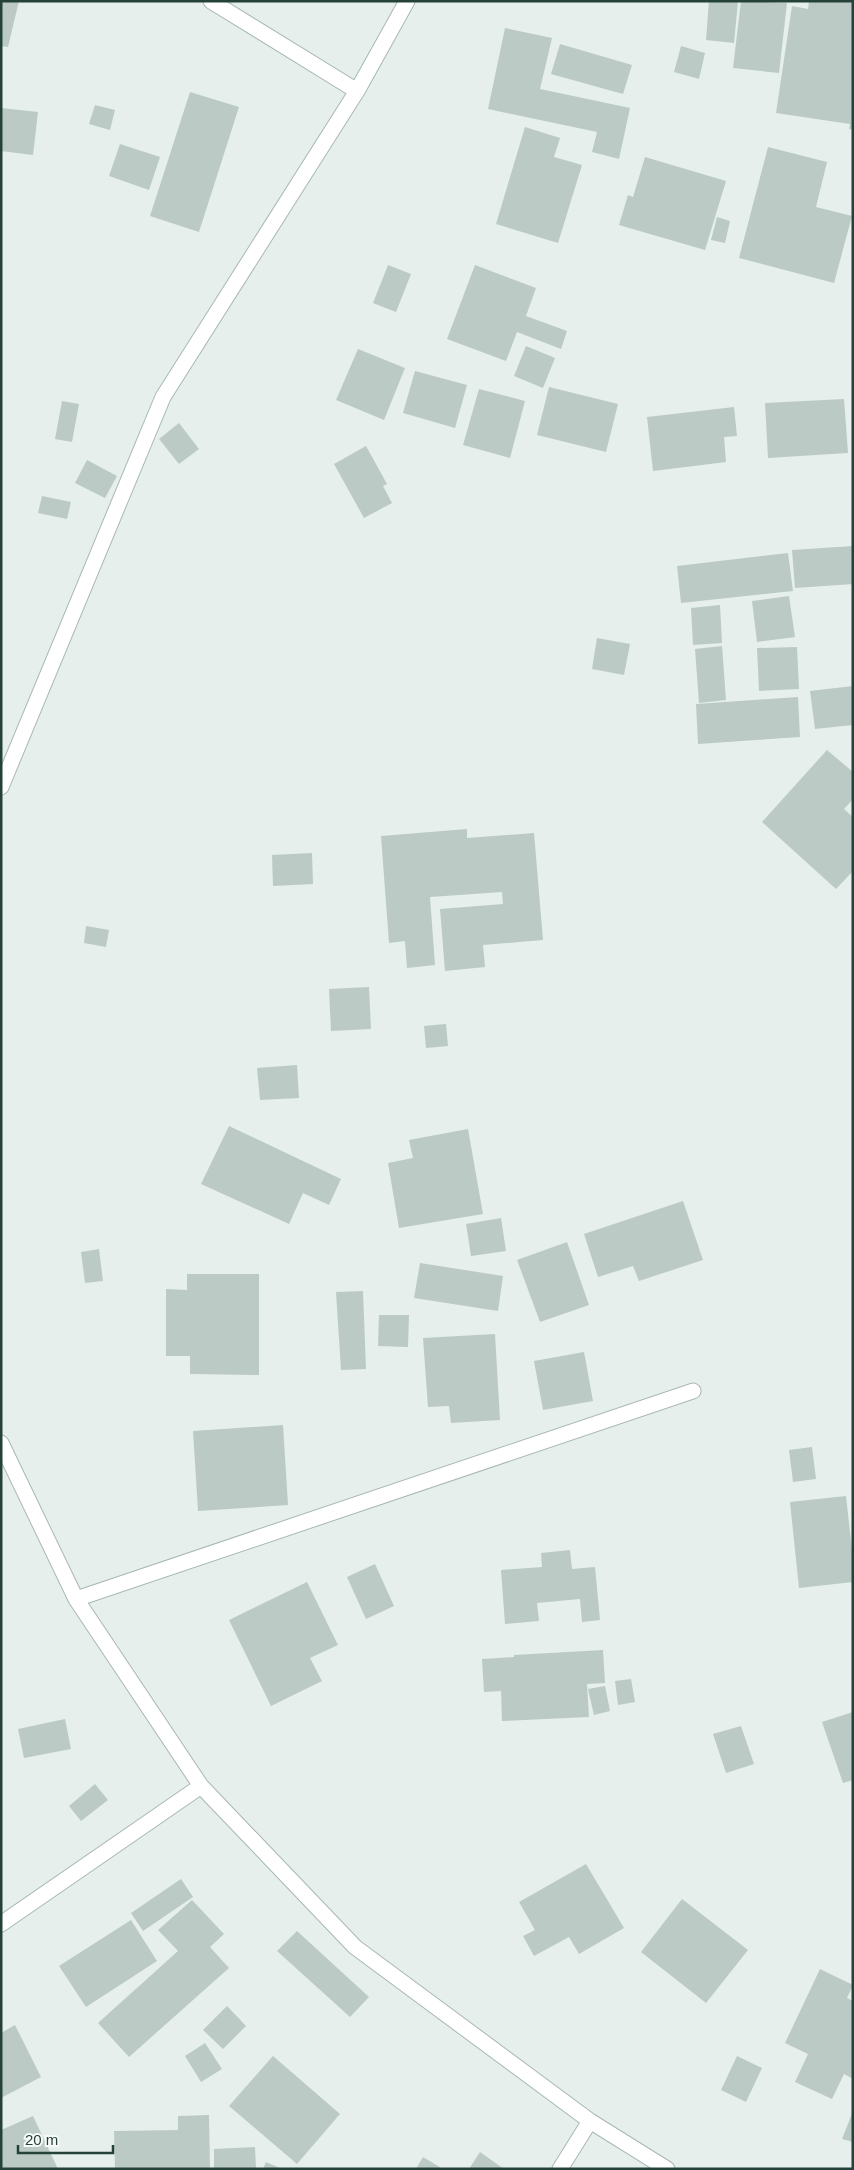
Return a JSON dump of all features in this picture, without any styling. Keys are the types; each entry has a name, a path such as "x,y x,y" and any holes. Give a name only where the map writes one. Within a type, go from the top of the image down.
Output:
{"street":[{"path":"211,1 358,90"},
{"path":"1,788 163,396 358,90 407,1"},
{"path":"76,1599 692,1391"},
{"path":"1,1443 76,1599 201,1786 354,1947 590,2121 667,2169"},
{"path":"1,1924 201,1786"},
{"path":"560,2169 590,2121"}],"building":[{"path":"1,1 19,1 8,47 1,46"},
{"path":"709,1 738,1 734,43 706,40"},
{"path":"741,1 787,3 779,73 733,68"},
{"path":"809,1 853,1 853,130 849,129 850,124 776,113 792,6 808,9"},
{"path":"505,28 552,38 540,89 630,108 619,159 592,152 597,132 488,109"},
{"path":"560,44 632,65 623,94 551,74"},
{"path":"681,46 705,53 699,79 674,72"},
{"path":"190,92 239,107 199,232 150,216"},
{"path":"95,105 115,110 110,130 89,124"},
{"path":"1,108 38,112 33,155 1,151"},
{"path":"525,127 560,138 554,157 582,165 558,243 496,224"},
{"path":"120,144 160,157 149,190 109,176"},
{"path":"768,147 827,162 816,207 852,216 834,283 739,258"},
{"path":"645,157 726,181 705,250 619,225 628,195 633,197"},
{"path":"717,217 730,221 725,243 711,240"},
{"path":"388,265 411,274 396,312 373,303"},
{"path":"475,265 536,288 526,316 567,331 561,349 517,332 506,361 447,339"},
{"path":"526,346 555,358 543,388 514,376"},
{"path":"358,349 405,368 384,420 336,400"},
{"path":"415,371 467,385 455,428 403,413"},
{"path":"549,387 618,404 606,452 537,435"},
{"path":"479,389 525,401 510,458 463,445"},
{"path":"844,399 848,453 768,458 765,403"},
{"path":"62,401 79,404 72,442 55,439"},
{"path":"734,407 737,436 724,437 726,462 653,471 647,417"},
{"path":"179,423 199,449 179,464 159,439"},
{"path":"366,446 387,484 383,486 392,503 364,518 334,464"},
{"path":"87,460 117,476 105,498 75,483"},
{"path":"42,496 71,502 67,519 38,513"},
{"path":"853,546 853,584 795,588 792,550"},
{"path":"788,553 793,591 681,603 677,566"},
{"path":"789,596 795,637 757,642 752,601"},
{"path":"720,605 722,643 693,645 691,608"},
{"path":"597,638 630,644 624,675 592,669"},
{"path":"722,646 726,700 699,703 695,649"},
{"path":"797,647 799,689 759,691 757,648"},
{"path":"853,686 853,725 815,729 810,691"},
{"path":"798,697 800,737 698,744 696,704"},
{"path":"827,750 853,772 853,799 844,809 853,817 853,871 836,889 762,822"},
{"path":"467,829 467,838 534,833 543,940 483,945 485,967 445,971 440,909 503,904 502,892 430,897 435,965 407,968 405,941 389,943 381,836"},
{"path":"312,853 313,884 273,886 272,855"},
{"path":"86,926 109,930 106,947 84,943"},
{"path":"369,987 371,1029 331,1031 329,989"},
{"path":"446,1024 448,1046 426,1048 424,1026"},
{"path":"297,1065 299,1098 260,1100 257,1068"},
{"path":"229,1126 341,1179 329,1205 303,1193 289,1224 201,1184"},
{"path":"468,1129 483,1214 399,1228 388,1163 413,1158 409,1140"},
{"path":"683,1201 703,1260 639,1281 633,1266 598,1277 584,1234"},
{"path":"501,1218 506,1251 471,1256 466,1224"},
{"path":"567,1242 589,1305 540,1322 517,1260"},
{"path":"99,1249 103,1281 85,1283 81,1252"},
{"path":"420,1263 503,1276 498,1311 414,1298"},
{"path":"187,1274 259,1274 259,1375 190,1374 190,1356 166,1356 166,1289 187,1290"},
{"path":"363,1291 366,1369 341,1370 336,1292"},
{"path":"379,1315 409,1315 408,1347 378,1346"},
{"path":"495,1334 500,1420 451,1423 449,1406 428,1407 423,1338"},
{"path":"584,1352 593,1401 543,1410 534,1361"},
{"path":"283,1425 288,1505 198,1511 193,1431"},
{"path":"812,1447 816,1479 793,1482 789,1450"},
{"path":"846,1496 853,1559 853,1582 799,1588 790,1502"},
{"path":"570,1550 572,1569 595,1567 600,1620 582,1622 580,1599 537,1603 539,1621 505,1624 501,1570 542,1567 541,1553"},
{"path":"375,1564 394,1606 366,1619 347,1577"},
{"path":"307,1582 338,1645 310,1658 322,1681 271,1706 229,1620"},
{"path":"603,1650 605,1683 587,1684 589,1717 502,1721 501,1691 484,1692 482,1659 514,1657 514,1655"},
{"path":"631,1679 635,1702 618,1705 615,1681"},
{"path":"605,1686 610,1711 594,1715 588,1689"},
{"path":"853,1712 853,1780 843,1783 822,1722"},
{"path":"65,1719 71,1749 24,1758 18,1729"},
{"path":"741,1726 754,1764 726,1773 713,1734"},
{"path":"95,1784 108,1800 81,1821 69,1806"},
{"path":"586,1864 624,1928 579,1954 569,1937 534,1956 523,1936 535,1930 519,1902"},
{"path":"181,1879 193,1897 143,1931 131,1913"},
{"path":"682,1899 748,1950 706,2003 641,1952"},
{"path":"192,1900 224,1934 210,1947 229,1968 129,2057 98,2023 178,1951 158,1930"},
{"path":"131,1920 157,1961 86,2007 59,1966"},
{"path":"297,1931 369,1997 350,2017 277,1951"},
{"path":"820,1969 853,1985 847,1998 853,2001 853,2079 844,2074 832,2099 795,2082 808,2054 785,2043"},
{"path":"227,2006 246,2026 223,2049 203,2030"},
{"path":"15,2025 41,2077 1,2098 1,2033"},
{"path":"205,2043 222,2069 201,2082 185,2056"},
{"path":"273,2056 340,2114 297,2164 229,2106"},
{"path":"737,2056 762,2068 746,2102 721,2090"},
{"path":"853,2111 853,2142 842,2139"},
{"path":"209,2115 210,2169 115,2169 114,2131 178,2130 178,2116"},
{"path":"33,2116 58,2169 1,2169 1,2130"},
{"path":"255,2147 256,2169 214,2169 214,2149"},
{"path":"480,2152 504,2169 469,2169"},
{"path":"423,2157 443,2169 416,2169"},
{"path":"266,2162 282,2169 263,2169"}]}
